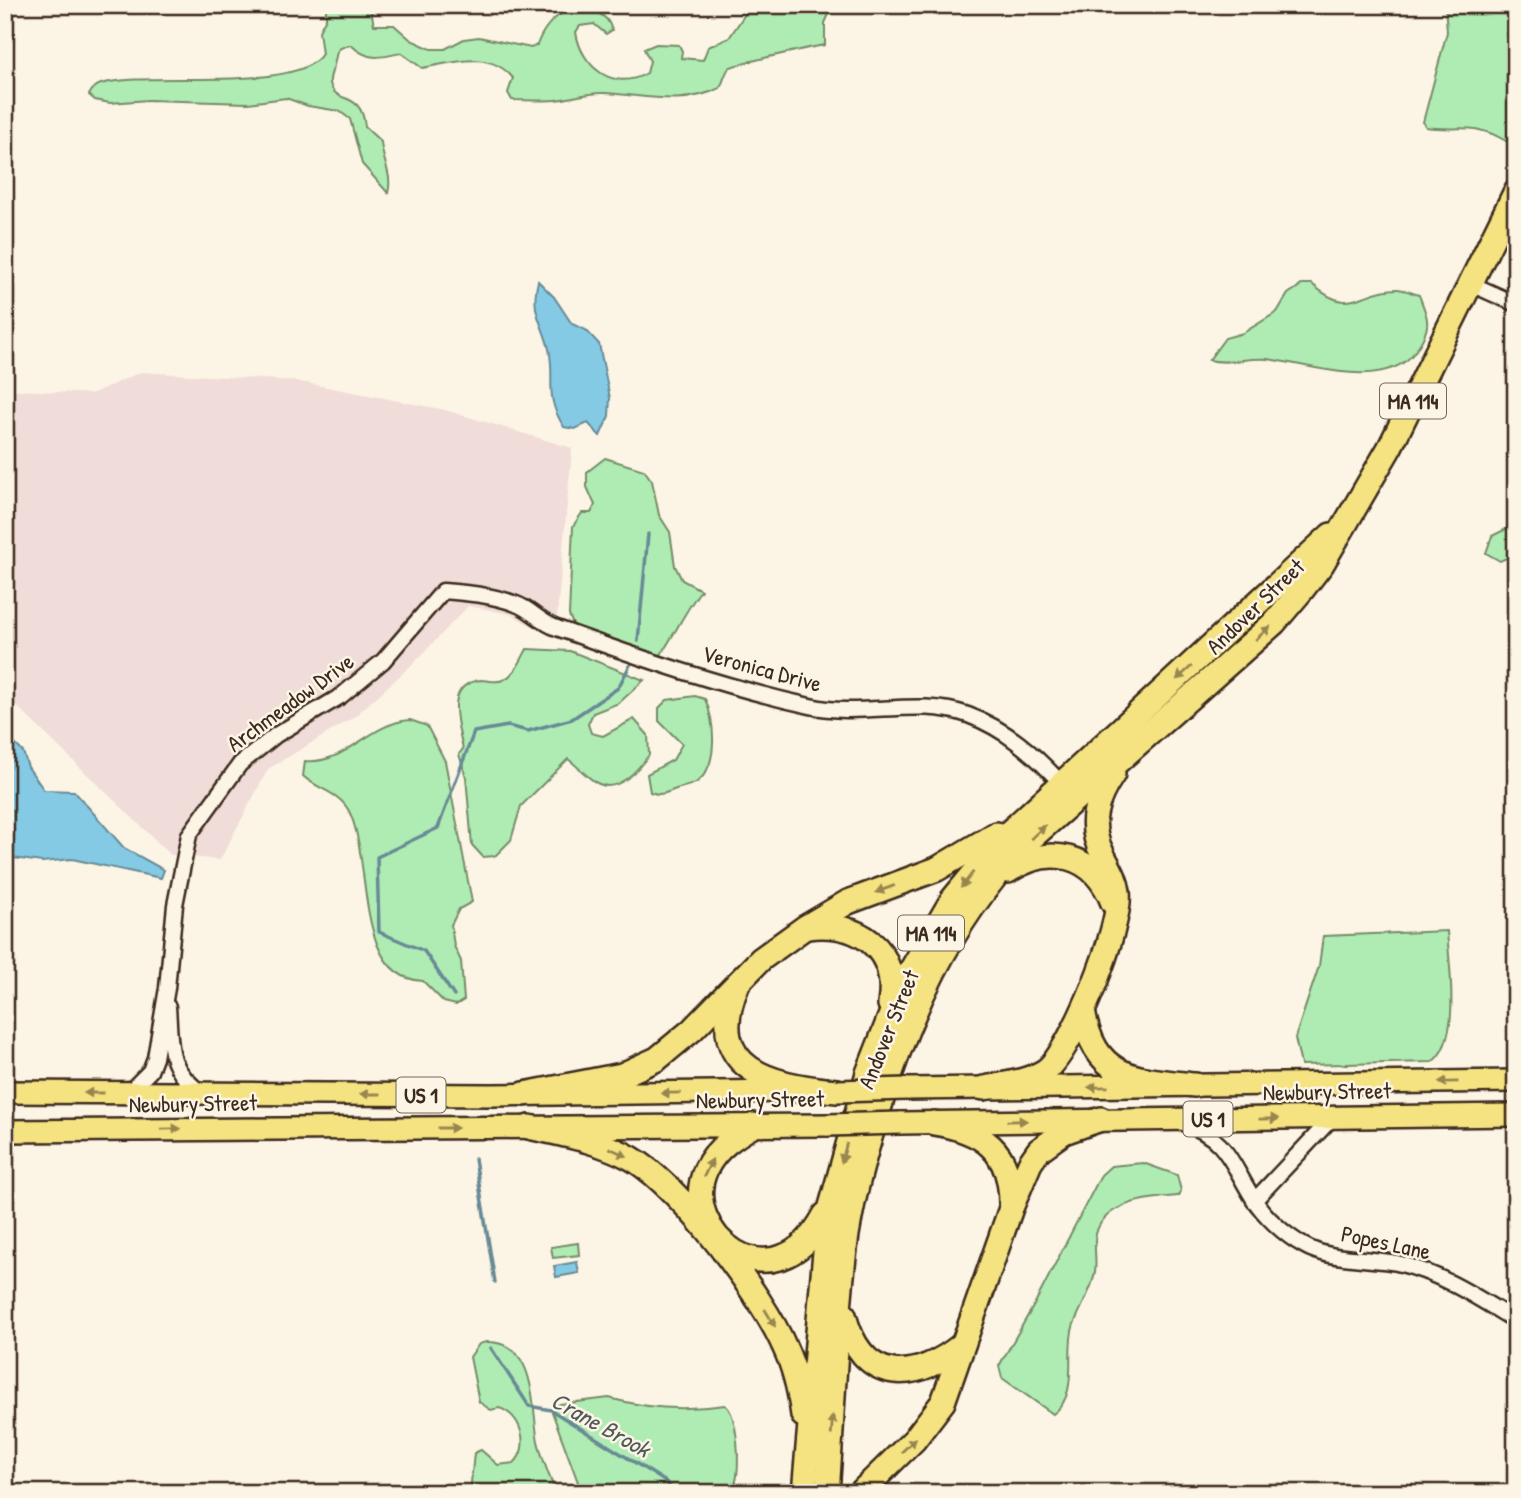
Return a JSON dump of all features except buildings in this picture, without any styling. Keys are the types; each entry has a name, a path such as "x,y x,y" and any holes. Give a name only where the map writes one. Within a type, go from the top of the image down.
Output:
{"highway":[{"name":"Andover Street","path":"827,1493 840,1300 855,1192 892,1065 932,971 984,891 1019,849 1274,623 1322,564 1390,447 1516,191"},
{"name":"Andover Street","path":"805,1481 824,1248 835,1186 887,1019 909,973 952,900 984,858 1061,783 1342,526"},
{"path":"984,1088 1016,1082 1045,1070 1066,1046 1083,1012 1116,917 1118,891 1096,842 1094,816 1102,791 1130,749"},
{"path":"524,1094 592,1083 642,1068 684,1039 761,959 804,928 848,902 937,869 1031,811"},
{"path":"984,891 1009,870 1031,858 1053,854 1068,857 1095,875 1112,900 1116,917"},
{"path":"804,928 839,926 866,937 878,950 887,964 891,981 887,1019"},
{"path":"740,979 729,1010 729,1027 739,1058 749,1070 780,1084 838,1091"},
{"path":"1083,1012 1091,1043 1107,1065 1120,1073 1142,1079 1195,1086"},
{"path":"860,1493 936,1414 950,1386 1011,1208 1039,1150 1064,1132 1101,1119"},
{"path":"934,1123 966,1130 992,1146 1006,1170 1011,1186 1011,1208"},
{"path":"754,1125 717,1152 707,1167 701,1187 707,1219 734,1251 750,1259 766,1261 797,1251 817,1230 835,1186"},
{"path":"529,1127 616,1151 653,1173 685,1205 754,1294 786,1350 802,1409 805,1481"},
{"path":"840,1300 847,1327 856,1346 872,1362 886,1368 918,1371 943,1360 963,1343"}],"main road":[{"name":"Newbury Street","path":"5,1092 524,1094 1516,1081"},
{"name":"Newbury Street","path":"5,1131 828,1125 1165,1118 1516,1115"}],"street":[{"path":"1471,284 1516,304"},
{"name":"Veronica Drive","path":"443,591 486,595 519,604 553,627 705,678 813,707 863,711 937,709 964,714 1014,739 1061,783"},
{"name":"Archmeadow Drive","path":"128,1093 150,1072 155,1058 167,988 175,905 189,835 209,803 240,764 276,734 341,696 383,661 443,591"},
{"name":"Archmeadow Drive","path":"167,988 172,1057 178,1073 203,1093"},
{"path":"1254,1201 1333,1117"},
{"name":"Popes Lane","path":"1165,1118 1198,1128 1220,1143 1254,1201 1288,1234 1314,1251 1415,1268 1467,1291 1516,1321"}],"shaded area":[{"path":"141,372 296,381 445,410 572,448 555,638 510,614 468,606 416,661 353,718 268,769 220,860 171,855 5,695 5,389 91,394"}],"green space":[{"path":"326,5 370,5 374,25 394,25 411,40 431,49 445,49 464,39 479,37 531,48 537,45 547,27 561,14 569,10 588,10 605,18 612,30 606,34 594,24 580,26 576,32 584,56 601,73 622,80 647,73 650,61 644,49 656,44 679,45 681,58 703,60 708,47 729,38 751,5 833,5 825,23 825,45 734,66 729,68 720,88 691,97 663,98 598,93 555,100 512,100 508,93 513,78 493,64 470,60 422,68 401,53 374,57 363,54 351,45 343,47 336,54 330,83 337,94 359,107 365,127 381,142 389,180 388,193 362,164 350,119 339,111 308,106 286,98 248,103 148,100 110,103 95,100 89,95 99,85 122,80 253,77 283,74 307,66 322,54 319,31 326,18"},
{"path":"1445,5 1508,5 1510,14 1516,19 1516,136 1506,141 1484,131 1426,127 1423,122 1447,32"},
{"path":"1303,284 1312,284 1337,300 1346,301 1384,290 1405,290 1419,295 1427,318 1425,335 1416,350 1403,363 1386,370 1367,373 1325,370 1267,359 1223,362 1209,360 1225,338 1243,333 1277,312 1288,294"},
{"path":"605,458 644,470 652,481 659,515 670,532 675,566 682,580 701,590 660,656 574,627 569,615 573,526 582,513 591,513 595,505 587,487 587,472"},
{"path":"1516,524 1516,554 1500,561 1486,553 1492,536"},
{"path":"527,649 570,651 644,680 619,703 593,713 588,724 591,733 603,736 634,719 648,735 649,755 628,778 606,786 595,782 568,759 521,806 511,840 495,856 483,857 472,845 466,777 459,754 463,749 456,717 457,697 461,689 469,683 507,678"},
{"path":"695,696 705,699 711,719 713,743 709,766 695,783 663,794 650,792 647,774 673,760 682,744 659,721 659,708 667,700"},
{"path":"410,720 427,726 445,761 472,902 459,909 451,925 454,946 461,961 464,1000 456,1005 444,1002 423,981 401,975 385,960 375,939 356,832 349,811 334,795 303,776 305,761 320,761 333,757 382,728"},
{"path":"1447,931 1452,1001 1450,1020 1441,1051 1432,1062 1301,1065 1295,1038 1319,966 1323,936"},
{"path":"1143,1163 1177,1175 1181,1191 1179,1196 1130,1203 1109,1214 1101,1223 1095,1239 1093,1279 1073,1327 1069,1385 1061,1406 1053,1414 1002,1378 999,1366 1034,1305 1101,1175 1111,1166"},
{"path":"578,1243 579,1255 553,1258 551,1247"},
{"path":"486,1342 503,1345 515,1352 523,1364 529,1379 540,1448 556,1493 470,1493 474,1453 481,1450 498,1465 514,1463 519,1456 523,1440 518,1424 507,1411 499,1408 491,1410 479,1402 470,1357 479,1344"},
{"path":"609,1398 667,1408 725,1405 733,1419 737,1442 738,1467 735,1484 726,1493 582,1493 551,1409 560,1404"}],"water":[{"path":"538,281 554,297 572,324 586,330 599,344 610,398 609,416 600,436 588,423 575,429 564,427 554,405 549,349 536,309"},
{"path":"5,734 23,752 28,767 44,790 74,791 124,848 164,870 161,878 72,859 42,862 5,857"},
{"path":"577,1262 579,1273 556,1277 554,1266"}],"waterway":[{"name":"Crane Brook","path":"638,641 648,534"},
{"name":"Crane Brook","path":"454,996 424,951 379,932 377,857 438,828 474,732 508,726 528,731 572,719 618,688 630,665"},
{"name":"Crane Brook","path":"475,1159 495,1282"},
{"name":"Crane Brook","path":"491,1348 529,1406 551,1410 666,1482 675,1493"}]}
